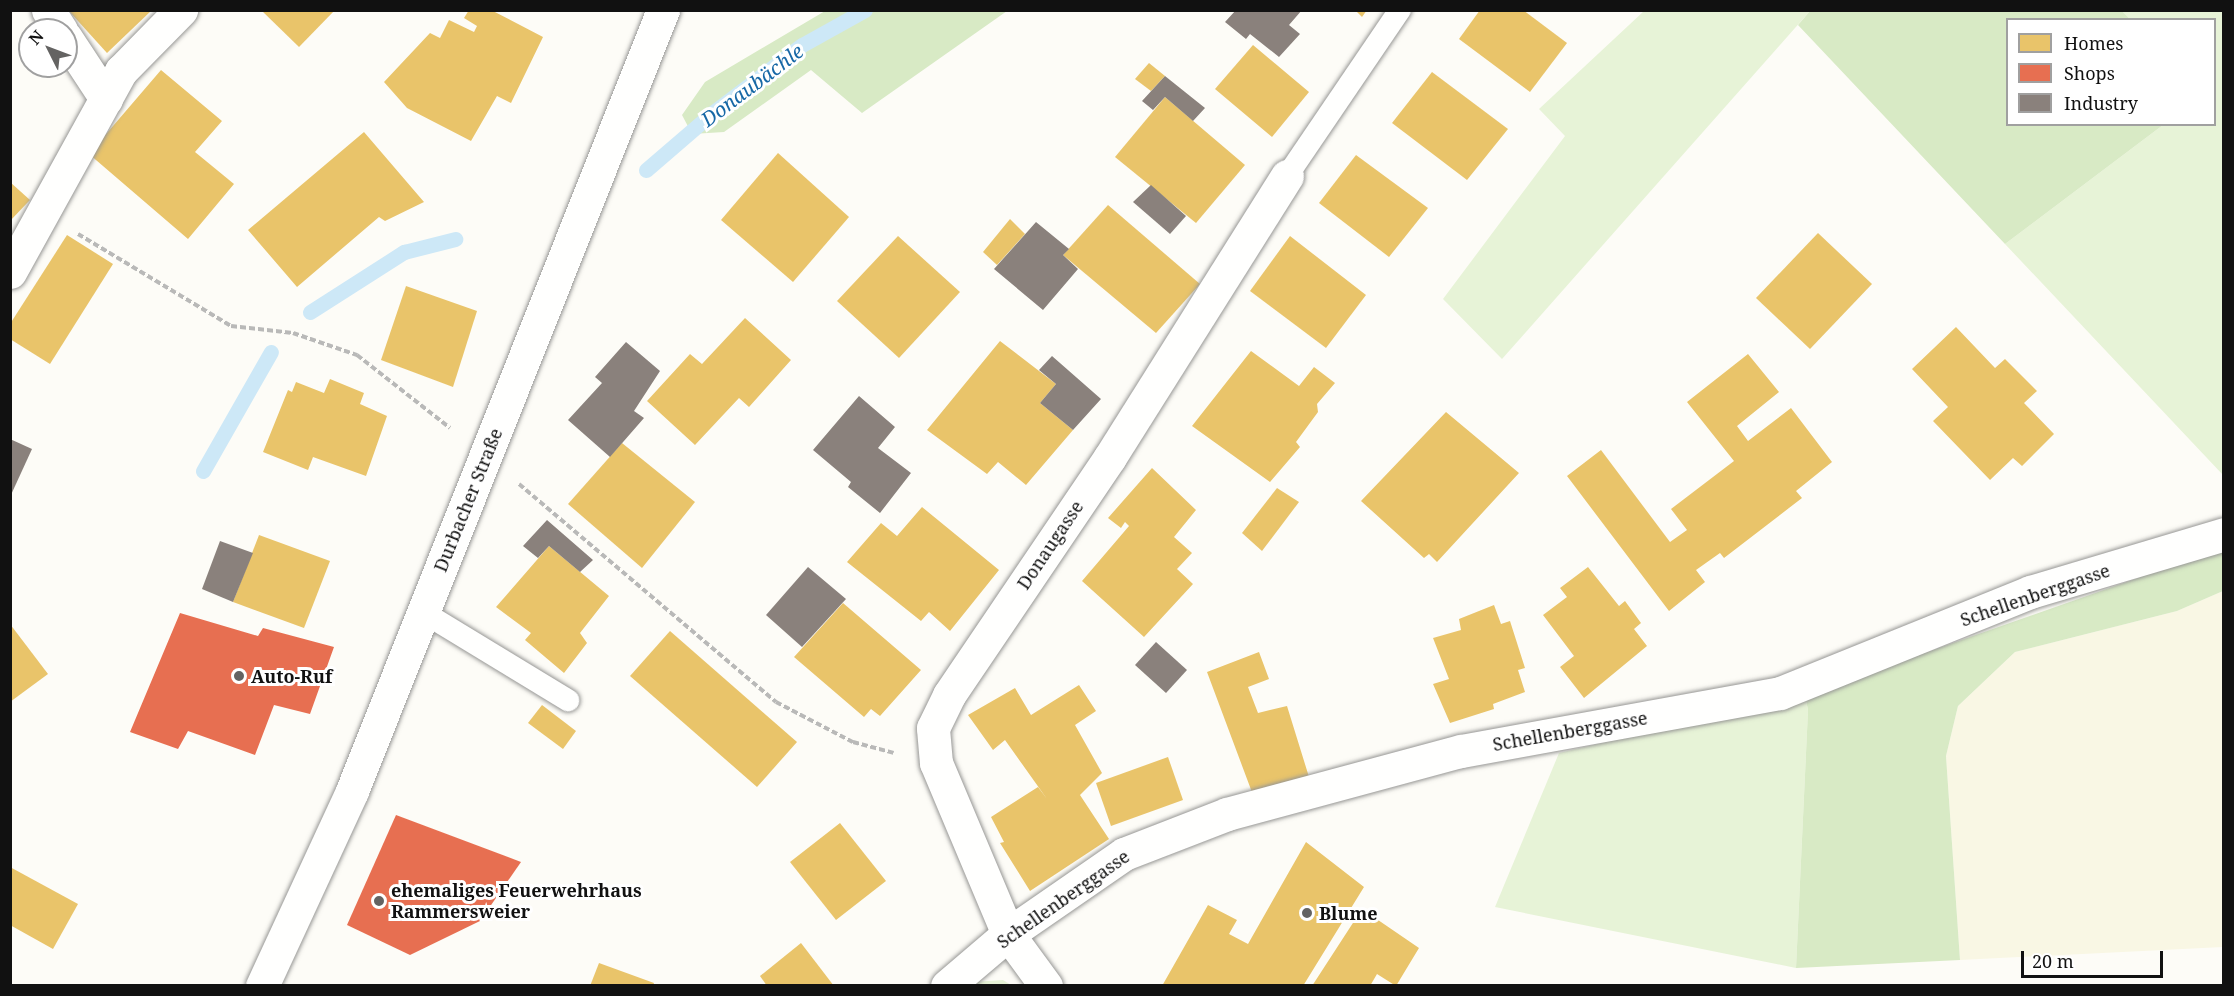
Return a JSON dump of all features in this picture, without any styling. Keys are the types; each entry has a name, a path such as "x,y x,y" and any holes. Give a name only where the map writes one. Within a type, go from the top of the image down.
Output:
{"street":[{"path":"10,272 121,72 181,10"},
{"name":"Durbacher Straße","path":"262,986 352,791 663,10"},
{"path":"78,56 106,99"},
{"name":"Donaugasse","path":"1046,986 1008,934 936,764 933,728 949,694 1110,457 1287,176"},
{"name":"Schellenberggasse","path":"947,986 1008,934 1124,854 1227,814 1461,751 1780,693 2030,592 2223,534"}],"lane":[{"path":"1287,176 1400,10"},
{"path":"423,612 567,700"}],"shaded area":[{"path":"2223,591 2223,947 1960,960 1946,756 1958,706 2015,652 2177,611"}],"green space":[{"path":"825,11 1007,11 862,113 811,70 724,132 692,134 682,115 705,82"},
{"path":"1644,11 1810,11 1502,359 1443,299 1565,136 1539,109"},
{"path":"1810,11 2122,11 2129,18 2006,18 2006,126 2162,126 2005,244 1798,25"},
{"path":"2122,11 2223,11 2223,475 2005,244 2162,126 2216,126 2216,18 2129,18"},
{"path":"2223,548 2223,591 2177,611 2015,652 1958,706 1946,756 1960,960 1796,968 1808,710 1805,695"},
{"path":"1805,695 1808,710 1796,968 1495,907 1559,753"},
{"path":"1003,980 1011,985 969,986 973,982"}],"building: Homes":[{"path":"68,10 152,10 107,53 78,21 78,18"},
{"path":"261,10 335,10 299,47"},
{"path":"469,10 491,10 543,37 511,103 497,96 471,141 407,108 384,82 430,33 440,38 449,20 474,32 477,26 464,18"},
{"path":"1355,10 1367,10 1362,17"},
{"path":"1480,10 1523,10 1567,43 1530,92 1459,39"},
{"path":"1253,45 1309,92 1272,137 1215,89"},
{"path":"1149,63 1165,76 1151,91 1135,79"},
{"path":"161,70 222,121 195,152 234,184 188,239 89,154"},
{"path":"1432,72 1508,129 1467,180 1392,123"},
{"path":"1165,97 1245,165 1196,223 1115,157"},
{"path":"364,132 424,202 385,221 379,217 297,287 248,230"},
{"path":"778,153 849,217 793,282 721,220"},
{"path":"1356,155 1428,208 1389,257 1319,203"},
{"path":"10,182 30,200 10,221"},
{"path":"1108,205 1200,284 1156,333 1063,255"},
{"path":"1010,219 1025,234 997,265 983,252"},
{"path":"1818,233 1872,284 1810,349 1756,298"},
{"path":"67,235 113,264 50,364 10,339 10,324"},
{"path":"898,236 960,292 899,358 837,301"},
{"path":"1290,236 1366,295 1326,348 1250,291"},
{"path":"406,286 477,311 453,387 381,360"},
{"path":"745,318 791,360 749,407 739,398 695,445 647,401 690,354 702,364"},
{"path":"1956,327 1995,368 2005,359 2037,391 2024,403 2054,434 2022,466 2013,458 1990,480 1933,421 1948,407 1912,369"},
{"path":"1000,341 1056,384 1040,403 1073,430 1026,485 998,462 987,474 927,430"},
{"path":"1251,351 1299,386 1314,367 1335,383 1317,404 1318,412 1296,442 1300,447 1270,482 1192,426"},
{"path":"1748,354 1779,392 1737,426 1748,441 1791,408 1832,462 1796,491 1802,498 1724,558 1720,553 1696,570 1705,582 1669,611 1567,476 1601,450 1670,542 1687,530 1671,509 1734,461 1687,402"},
{"path":"330,379 364,393 360,404 387,416 366,476 313,457 308,470 263,452 288,390 292,392 296,382 324,393"},
{"path":"1446,412 1519,473 1437,562 1429,554 1424,558 1361,501"},
{"path":"622,443 695,502 642,568 568,504"},
{"path":"1152,468 1196,510 1174,537 1192,553 1177,569 1193,584 1144,637 1082,581 1129,526 1125,522 1121,528 1108,518"},
{"path":"1277,488 1299,502 1262,551 1242,533"},
{"path":"922,507 999,570 950,631 929,612 921,621 847,562 881,523 897,536"},
{"path":"259,535 330,561 304,628 233,602"},
{"path":"549,546 609,596 580,633 587,643 564,673 525,640 531,633 496,607"},
{"path":"1588,567 1619,606 1625,601 1641,623 1634,629 1647,646 1584,698 1560,667 1574,656 1543,615 1567,597 1560,588"},
{"path":"843,603 921,670 880,716 871,709 864,717 794,657"},
{"path":"1494,605 1501,624 1510,621 1525,668 1518,670 1525,692 1493,704 1494,709 1450,723 1433,684 1449,679 1433,638 1461,630 1459,619"},
{"path":"10,624 48,674 10,702"},
{"path":"670,631 797,742 757,787 630,676"},
{"path":"1259,652 1269,679 1248,687 1258,713 1287,706 1309,777 1253,795 1207,672"},
{"path":"1079,685 1096,711 1075,725 1102,773 1080,795 1109,839 1030,891 1000,843 1004,842 991,817 1038,787 1047,799 1005,740 993,750 968,715 1015,688 1031,715"},
{"path":"542,705 576,731 563,749 528,723"},
{"path":"1168,757 1183,800 1111,826 1096,783"},
{"path":"840,823 886,881 836,920 790,862"},
{"name":"Blume","path":"1306,842 1364,887 1303,986 1162,986 1208,905 1237,920 1229,934 1248,944"},
{"path":"10,867 78,904 53,949 10,925"},
{"path":"1362,909 1419,948 1396,986 1377,974 1370,986 1312,986"},
{"path":"801,943 834,986 767,986 760,976"},
{"path":"599,963 654,983 653,986 590,986"}],"building: Shops":[{"name":"Auto-Ruf","path":"180,613 258,636 263,628 334,647 310,714 274,705 255,755 188,731 178,749 130,732"},
{"path":"396,815 521,862 480,921 410,955 347,925"}],"building: Industry":[{"path":"1236,10 1302,10 1289,25 1300,34 1279,57 1250,34 1246,39 1225,22"},
{"path":"1165,76 1205,108 1193,121 1165,97 1153,110 1142,101"},
{"path":"1151,185 1186,216 1170,234 1133,202"},
{"path":"1036,222 1069,249 1063,255 1078,269 1043,310 994,269"},
{"path":"626,342 660,371 634,411 644,418 610,457 568,420 602,383 595,377"},
{"path":"1052,356 1101,399 1073,430 1040,403 1056,384 1039,370"},
{"path":"859,396 895,427 878,448 911,473 880,513 848,487 851,482 813,450"},
{"path":"10,439 32,449 10,497"},
{"path":"547,520 593,560 580,572 549,546 538,558 523,546"},
{"path":"220,541 253,553 233,602 202,589"},
{"path":"808,567 846,599 802,647 766,615"},
{"path":"1156,642 1187,670 1166,693 1135,665"}],"waterway":[{"name":"Donaubächle","path":"646,170 711,114 802,45 865,10"},
{"name":"Donaubächle","path":"310,312 404,252 455,239"},
{"name":"Donaubächle","path":"203,471 271,352"}],"place":[{"name":"Auto-Ruf","path":"239,676"},
{"name":"ehemaliges Feuerwehrhaus Rammersweier","path":"379,901"},
{"name":"Blume","path":"1307,913"}]}
